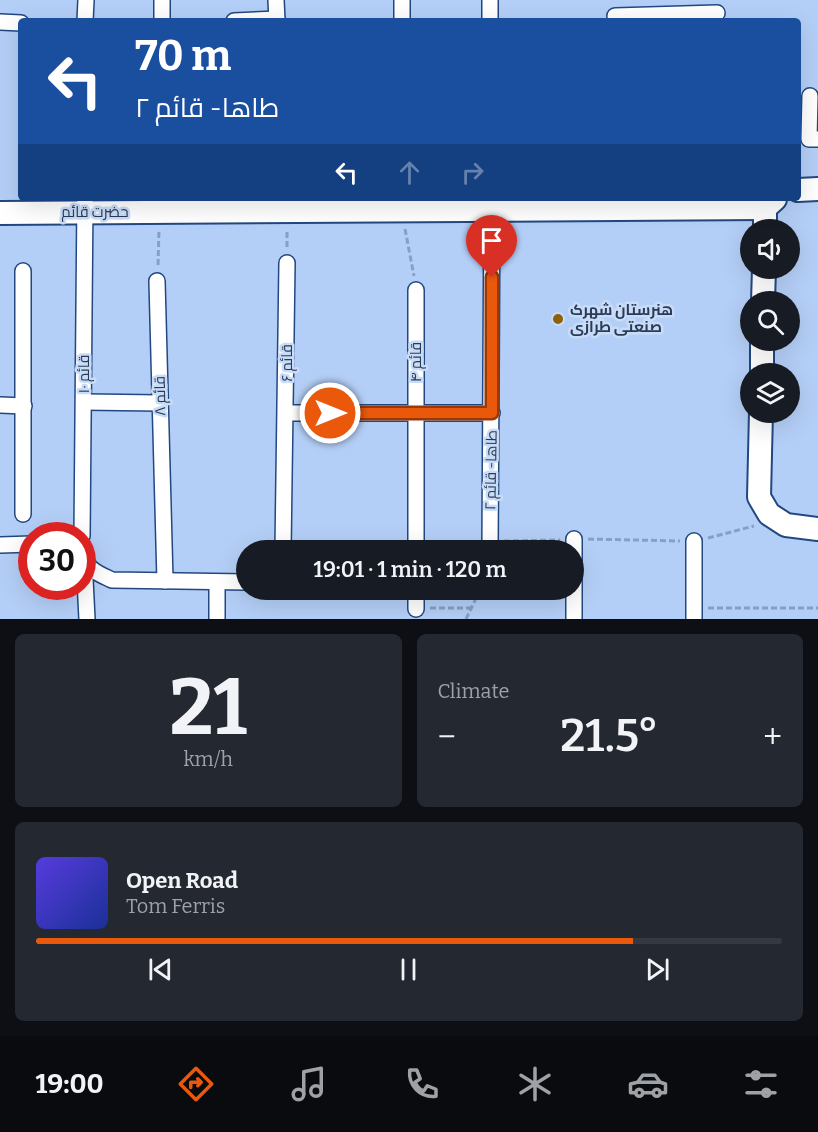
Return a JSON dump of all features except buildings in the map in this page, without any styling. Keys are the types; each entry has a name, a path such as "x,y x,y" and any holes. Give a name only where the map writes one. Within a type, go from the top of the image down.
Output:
{"street":[{"path":"86,0 86,18"},
{"path":"162,0 162,18"},
{"path":"276,0 277,18"},
{"path":"402,0 402,18"},
{"path":"490,0 490,18"},
{"path":"614,0 615,18 718,11"},
{"path":"0,22 18,23"},
{"path":"809,96 809,139 818,139"},
{"path":"801,189 818,189"},
{"name":"حضرت قائم","path":"0,213 85,205 159,212 401,210 492,204 682,203 769,212"},
{"name":"طاها- قائم ۲","path":"490,540 492,204"},
{"name":"قائم ۱۰","path":"82,522 85,205"},
{"name":"قائم ۶","path":"283,540 287,263"},
{"path":"23,271 23,514"},
{"name":"قائم ۸","path":"157,281 165,581"},
{"name":"قائم ۴","path":"416,290 416,540"},
{"path":"84,402 160,403"},
{"path":"0,405 24,406"},
{"path":"286,413 492,413"},
{"path":"761,423 759,497 769,514 786,525 818,529"},
{"path":"574,539 574,619"},
{"path":"694,541 694,614"},
{"path":"0,544 18,544"},
{"path":"96,573 112,580 236,582"},
{"path":"217,582 217,619"},
{"path":"86,600 87,619"},
{"path":"416,600 416,609"}],"path":[{"path":"401,210 416,290"},
{"path":"287,211 287,263"},
{"path":"157,281 159,212"},
{"path":"562,540 694,541 779,520"},
{"path":"466,619 475,600"},
{"path":"416,609 471,608"},
{"path":"694,614 818,608"}],"place":[{"name":"هنرستان شهرک صنعتی طرازی","path":"558,319"}],"route":[{"path":"330,413 492,413 492,277"}]}
